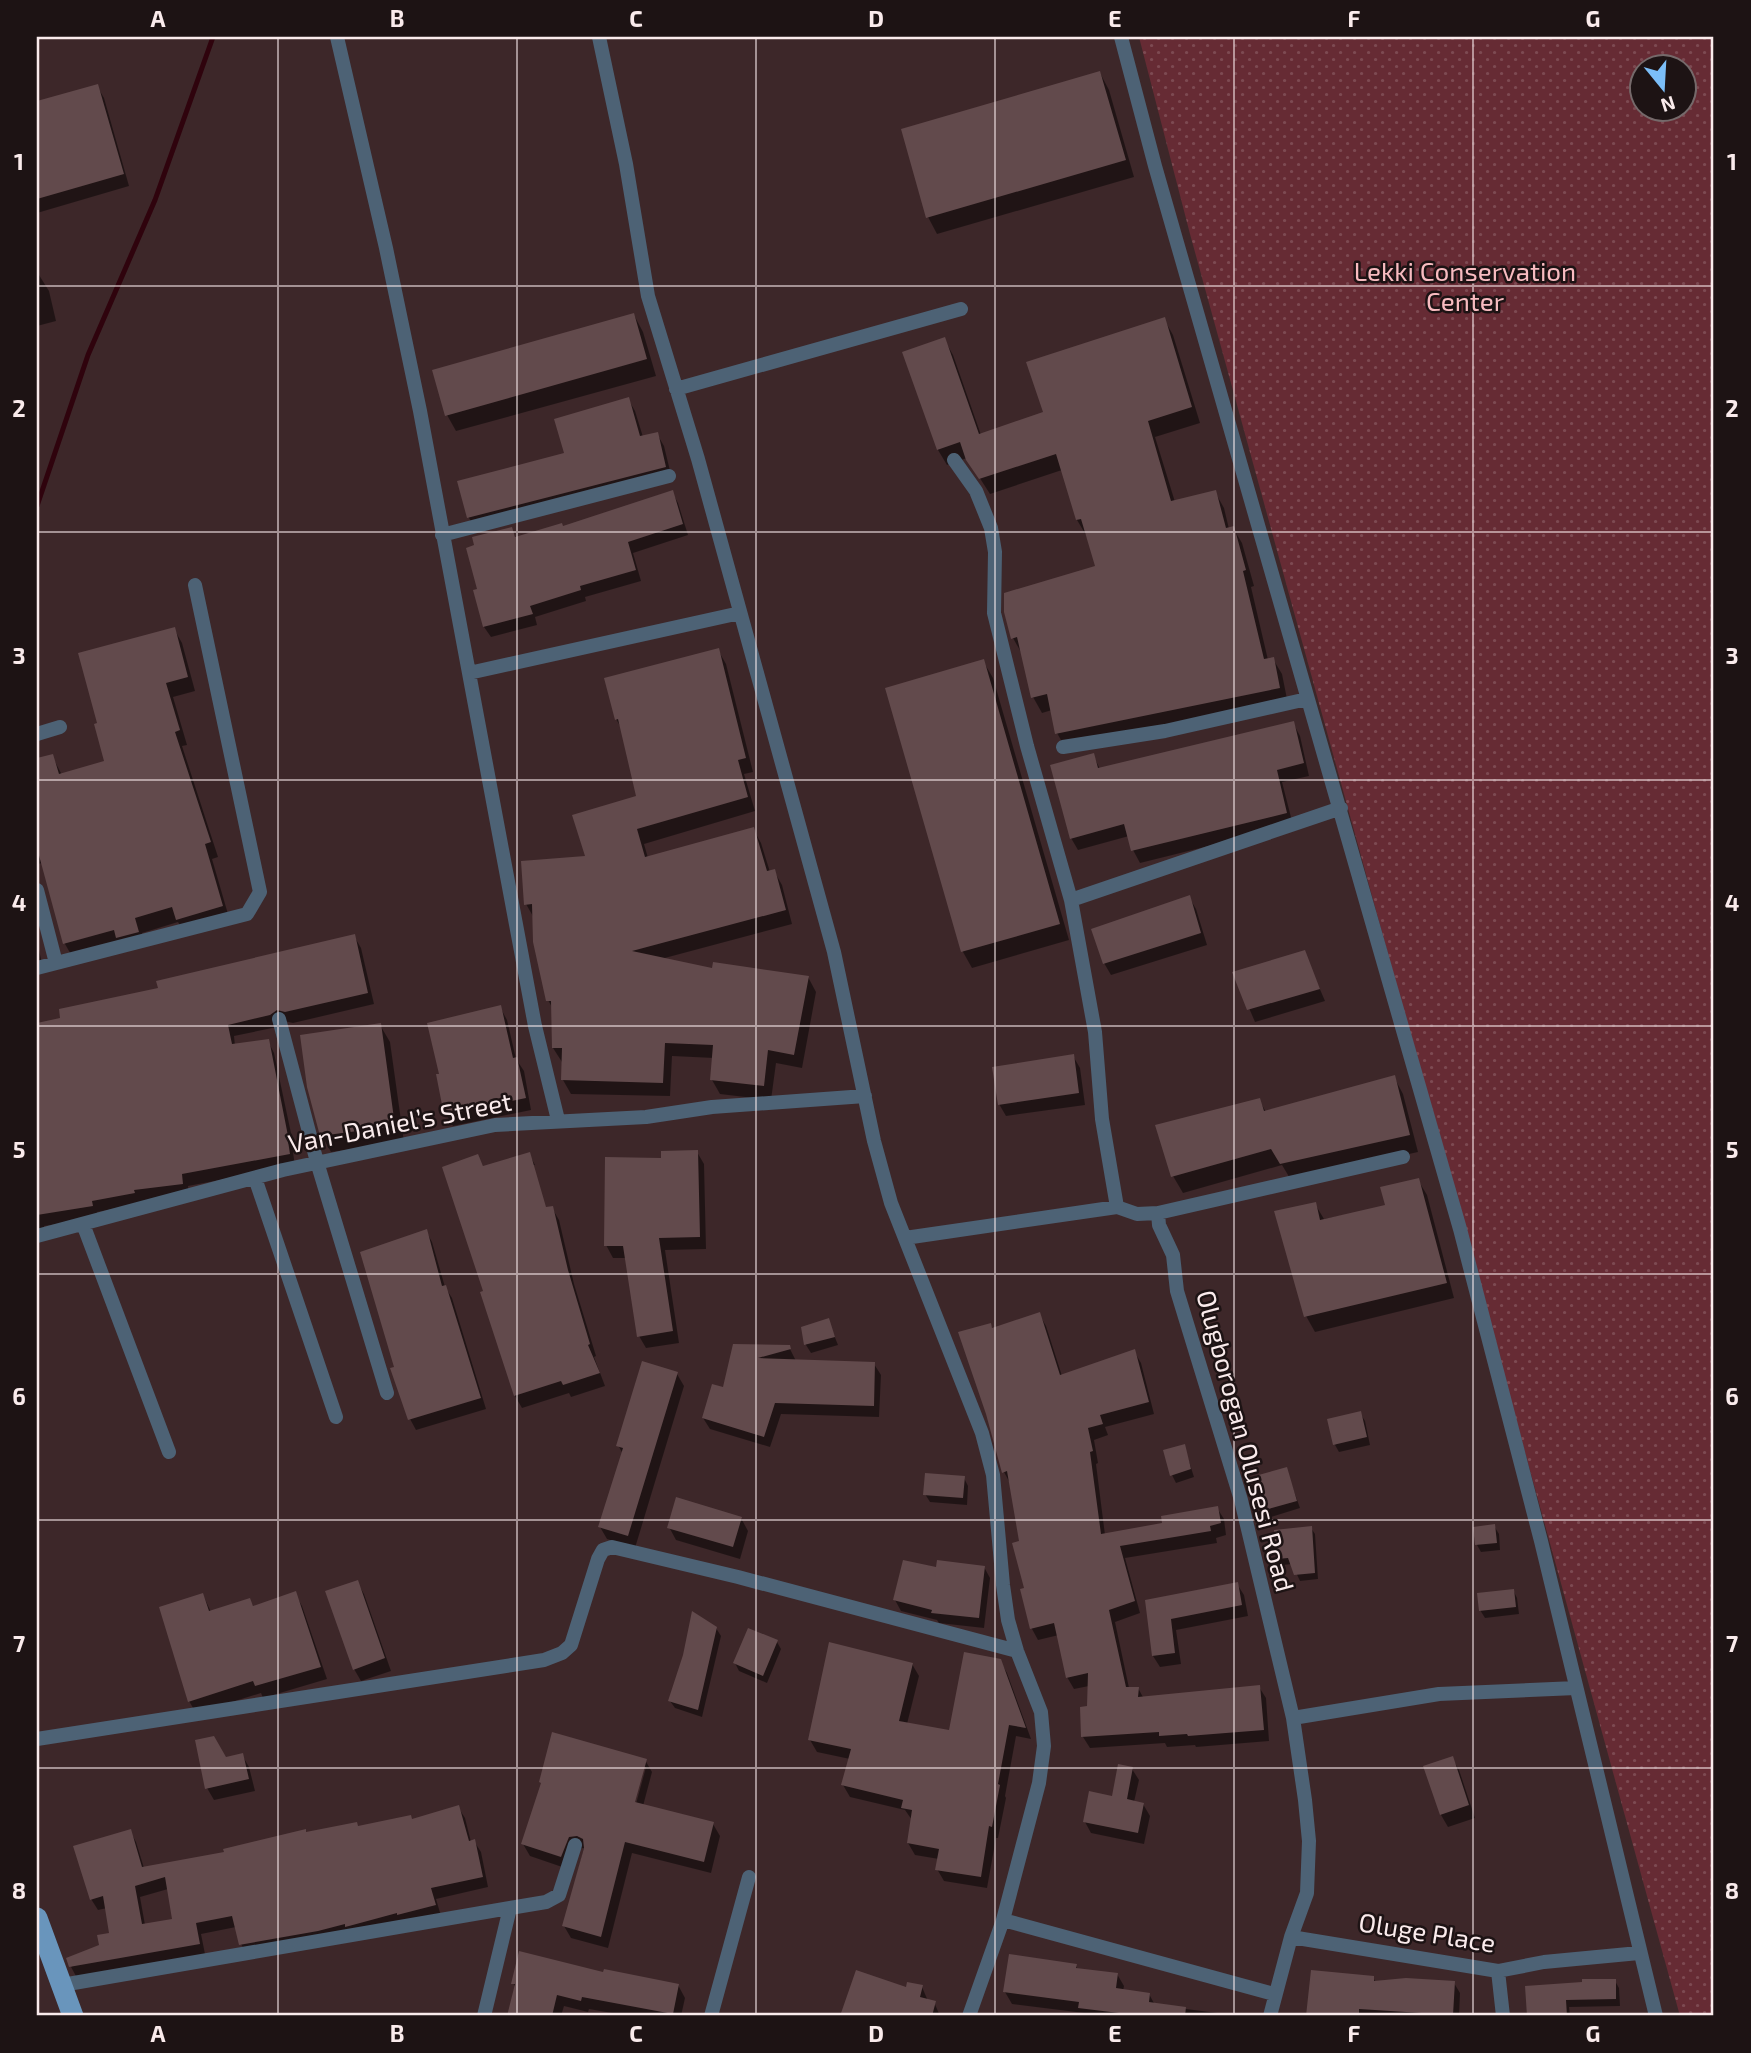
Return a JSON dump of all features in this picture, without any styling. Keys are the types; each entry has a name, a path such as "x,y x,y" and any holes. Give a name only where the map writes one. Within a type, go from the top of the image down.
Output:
{"main road":[{"path":"37,1918 73,2016"}],"street":[{"path":"337,37 396,295 536,1026 558,1120"},
{"path":"598,37 626,164 648,296 698,459 834,952 864,1096 891,1203 982,1433 993,1475 1008,1620 1041,1712 1044,1746 1039,1783 1003,1920 969,2016"},
{"path":"1121,37 1307,699 1341,808 1460,1228 1541,1541 1656,2016"},
{"path":"676,389 961,309"},
{"path":"954,460 976,491 991,528 995,552 994,613 1027,746 1071,900 1095,1032 1102,1119 1118,1207"},
{"path":"442,535 669,476"},
{"path":"37,968 247,914 260,892 195,585"},
{"path":"469,673 740,613"},
{"path":"1063,747 1165,731 1307,699"},
{"path":"37,734 60,727"},
{"path":"1071,900 1341,808"},
{"path":"37,890 56,963"},
{"path":"279,1019 317,1162 387,1393"},
{"name":"Van-Daniel’s Street","path":"37,1237 317,1162 495,1125 646,1116 712,1107 864,1096"},
{"path":"905,1238 1118,1207 1137,1214 1158,1213 1403,1157"},
{"path":"255,1178 336,1417"},
{"name":"Olugborogan Olusesi Road","path":"1158,1213 1159,1225 1173,1255 1177,1291 1241,1500 1293,1718 1309,1840 1307,1893 1274,1994 1270,2016"},
{"path":"83,1224 169,1452"},
{"path":"37,1739 544,1660 562,1653 571,1644 598,1559 603,1550 612,1547 738,1577 1017,1651"},
{"path":"1293,1718 1439,1695 1576,1688"},
{"path":"62,1984 546,1902 559,1895 575,1845"},
{"path":"711,2016 750,1877"},
{"path":"484,2016 510,1908"},
{"path":"1003,1920 1274,1994"},
{"name":"Oluge Place","path":"1292,1937 1498,1971 1544,1962 1639,1953"},
{"path":"1498,1971 1503,2016"}],"green space":[{"name":"Lekki Conservation Center","path":"1139,37 1714,37 1714,2016 1680,2016 1190,234"}],"building":[{"path":"1100,71 1126,160 926,218 901,129"},
{"path":"98,84 124,174 37,199 37,101"},
{"path":"634,313 647,359 445,416 432,370"},
{"path":"1165,317 1192,407 1148,421 1171,501 1216,490 1226,528 1234,526 1264,659 1274,657 1280,688 1055,734 1047,694 1031,698 1017,637 1011,639 1004,612 1004,593 1095,566 1081,519 1076,520 1056,454 979,479 966,460 960,442 937,450 902,352 945,337 979,434 1043,412 1026,362"},
{"path":"629,397 640,436 658,432 666,467 467,518 457,481 564,453 554,419"},
{"path":"673,490 683,524 628,542 636,570 580,586 581,590 530,606 533,614 483,627 473,590 477,589 466,548 474,545 472,537 512,527 515,537 562,523 563,526"},
{"path":"175,627 188,677 166,683 180,730 175,732 211,842 205,844 223,906 176,920 172,907 135,918 139,932 116,938 114,930 63,944 37,848 37,758 53,754 59,774 104,761 78,653"},
{"path":"719,648 746,758 738,760 748,797 637,829 645,857 754,827 767,871 775,869 786,910 632,951 712,968 713,962 809,976 794,1055 768,1050 764,1086 710,1080 713,1045 665,1043 663,1083 561,1080 562,1048 552,1048 551,1001 546,1001 533,942 532,904 524,905 521,861 585,856 572,815 636,796 618,719 615,720 604,678"},
{"path":"984,659 1060,924 961,952 885,688"},
{"path":"1294,721 1304,763 1277,770 1287,813 1131,851 1124,824 1070,839 1050,765 1094,753 1098,768"},
{"path":"1190,895 1201,933 1103,964 1091,929"},
{"path":"355,934 368,993 285,1012 277,1010 270,1015 228,1025 232,1044 269,1039 290,1154 182,1174 183,1184 134,1190 135,1193 92,1201 93,1206 37,1215 37,1023 60,1018 59,1009 158,988 156,981"},
{"path":"1305,950 1320,989 1247,1010 1232,972"},
{"path":"501,1005 513,1058 517,1057 526,1098 444,1115 436,1074 439,1074 427,1023"},
{"path":"381,1023 395,1126 320,1136 307,1087 300,1035"},
{"path":"1074,1054 1079,1093 998,1105 992,1067"},
{"path":"1395,1075 1410,1135 1280,1164 1271,1149 1171,1177 1155,1125 1260,1098 1264,1111"},
{"path":"698,1150 700,1237 659,1238 673,1331 637,1337 623,1246 604,1246 605,1157 661,1158 661,1151"},
{"path":"530,1152 546,1207 553,1206 590,1344 588,1345 600,1373 563,1385 561,1381 514,1396 442,1167 478,1154 483,1166"},
{"path":"1419,1178 1447,1283 1304,1317 1274,1211 1316,1202 1320,1220 1385,1205 1380,1187"},
{"path":"427,1229 442,1286 446,1285 481,1398 408,1420 390,1368 394,1367 360,1252"},
{"path":"1040,1312 1060,1375 1135,1349 1149,1402 1100,1415 1103,1424 1088,1428 1093,1451 1090,1452 1101,1534 1162,1523 1161,1516 1218,1506 1221,1523 1210,1526 1211,1531 1120,1546 1135,1601 1109,1610 1126,1687 1139,1687 1138,1697 1260,1685 1264,1730 1188,1736 1159,1736 1159,1732 1081,1737 1080,1707 1087,1706 1088,1673 1066,1678 1054,1623 1030,1629 1020,1589 1024,1588 1012,1543 1019,1541 1007,1471 1002,1473 986,1414 958,1332 991,1323 992,1328"},
{"path":"829,1318 835,1337 804,1345 801,1327"},
{"path":"733,1344 790,1345 791,1349 758,1358 875,1362 874,1406 775,1403 764,1437 702,1418 712,1384 723,1387"},
{"path":"642,1361 678,1372 628,1536 598,1527 623,1448 616,1446"},
{"path":"1361,1411 1367,1437 1333,1445 1327,1419"},
{"path":"1185,1444 1191,1469 1170,1476 1163,1450"},
{"path":"1287,1467 1297,1501 1265,1510 1255,1476"},
{"path":"925,1473 965,1476 963,1498 923,1495"},
{"path":"676,1497 742,1517 733,1547 667,1528"},
{"path":"1495,1524 1497,1543 1475,1545 1473,1527"},
{"path":"1312,1526 1315,1573 1294,1575 1288,1558 1277,1559 1274,1530"},
{"path":"903,1560 936,1567 937,1560 985,1566 979,1618 931,1613 932,1610 893,1600"},
{"path":"358,1580 385,1658 353,1670 325,1591"},
{"path":"1238,1582 1242,1605 1171,1619 1175,1653 1152,1656 1145,1600"},
{"path":"1514,1589 1516,1607 1479,1611 1477,1593"},
{"path":"296,1591 321,1667 255,1686 253,1681 188,1702 159,1607 203,1593 209,1611 250,1598 253,1606"},
{"path":"692,1611 717,1627 698,1710 668,1701 683,1655"},
{"path":"748,1628 778,1640 763,1676 733,1663"},
{"path":"829,1642 913,1663 899,1721 949,1730 964,1652 1001,1659 1026,1728 1009,1725 981,1877 935,1870 939,1849 907,1843 912,1810 901,1808 903,1800 841,1785 851,1749 808,1740"},
{"path":"552,1732 647,1759 635,1802 714,1822 704,1862 625,1842 601,1937 562,1926 584,1848 583,1839 577,1836 569,1837 561,1857 521,1844 541,1783 539,1782"},
{"path":"214,1736 226,1757 243,1753 249,1779 205,1789 195,1740"},
{"path":"1453,1756 1469,1805 1440,1815 1423,1766"},
{"path":"1118,1764 1133,1767 1127,1799 1144,1803 1138,1833 1083,1822 1089,1791 1112,1796"},
{"path":"459,1805 469,1841 475,1839 483,1877 431,1888 436,1905 345,1927 345,1924 239,1945 232,1916 196,1923 200,1944 69,1967 66,1958 99,1945 97,1935 109,1933 103,1896 90,1900 73,1846 131,1829 142,1867 224,1852 223,1849 306,1829 306,1832 357,1822 358,1826 411,1815 412,1819","holes":["165,1877 172,1919 142,1924 135,1886"]},
{"path":"519,1951 603,1972 604,1969 679,1984 673,2014 557,1995 552,2016 507,2016"},
{"path":"1009,1954 1077,1964 1076,1968 1118,1973 1116,1988 1150,1993 1149,2002 1186,2007 1185,2016 1119,2016 1119,2013 1078,2008 1079,2002 1003,1992"},
{"path":"856,1970 906,1987 907,1982 923,1985 920,1997 936,2001 932,2016 840,2016"},
{"path":"1311,1970 1374,1976 1374,1981 1406,1978 1455,1981 1453,2015 1359,2009 1359,2016 1306,2016"},
{"path":"1582,1979 1616,1979 1616,1999 1566,2000 1567,2016 1527,2016 1525,1986 1582,1982"}],"waterway":[{"path":"37,506 88,355 155,200 213,37"}]}
